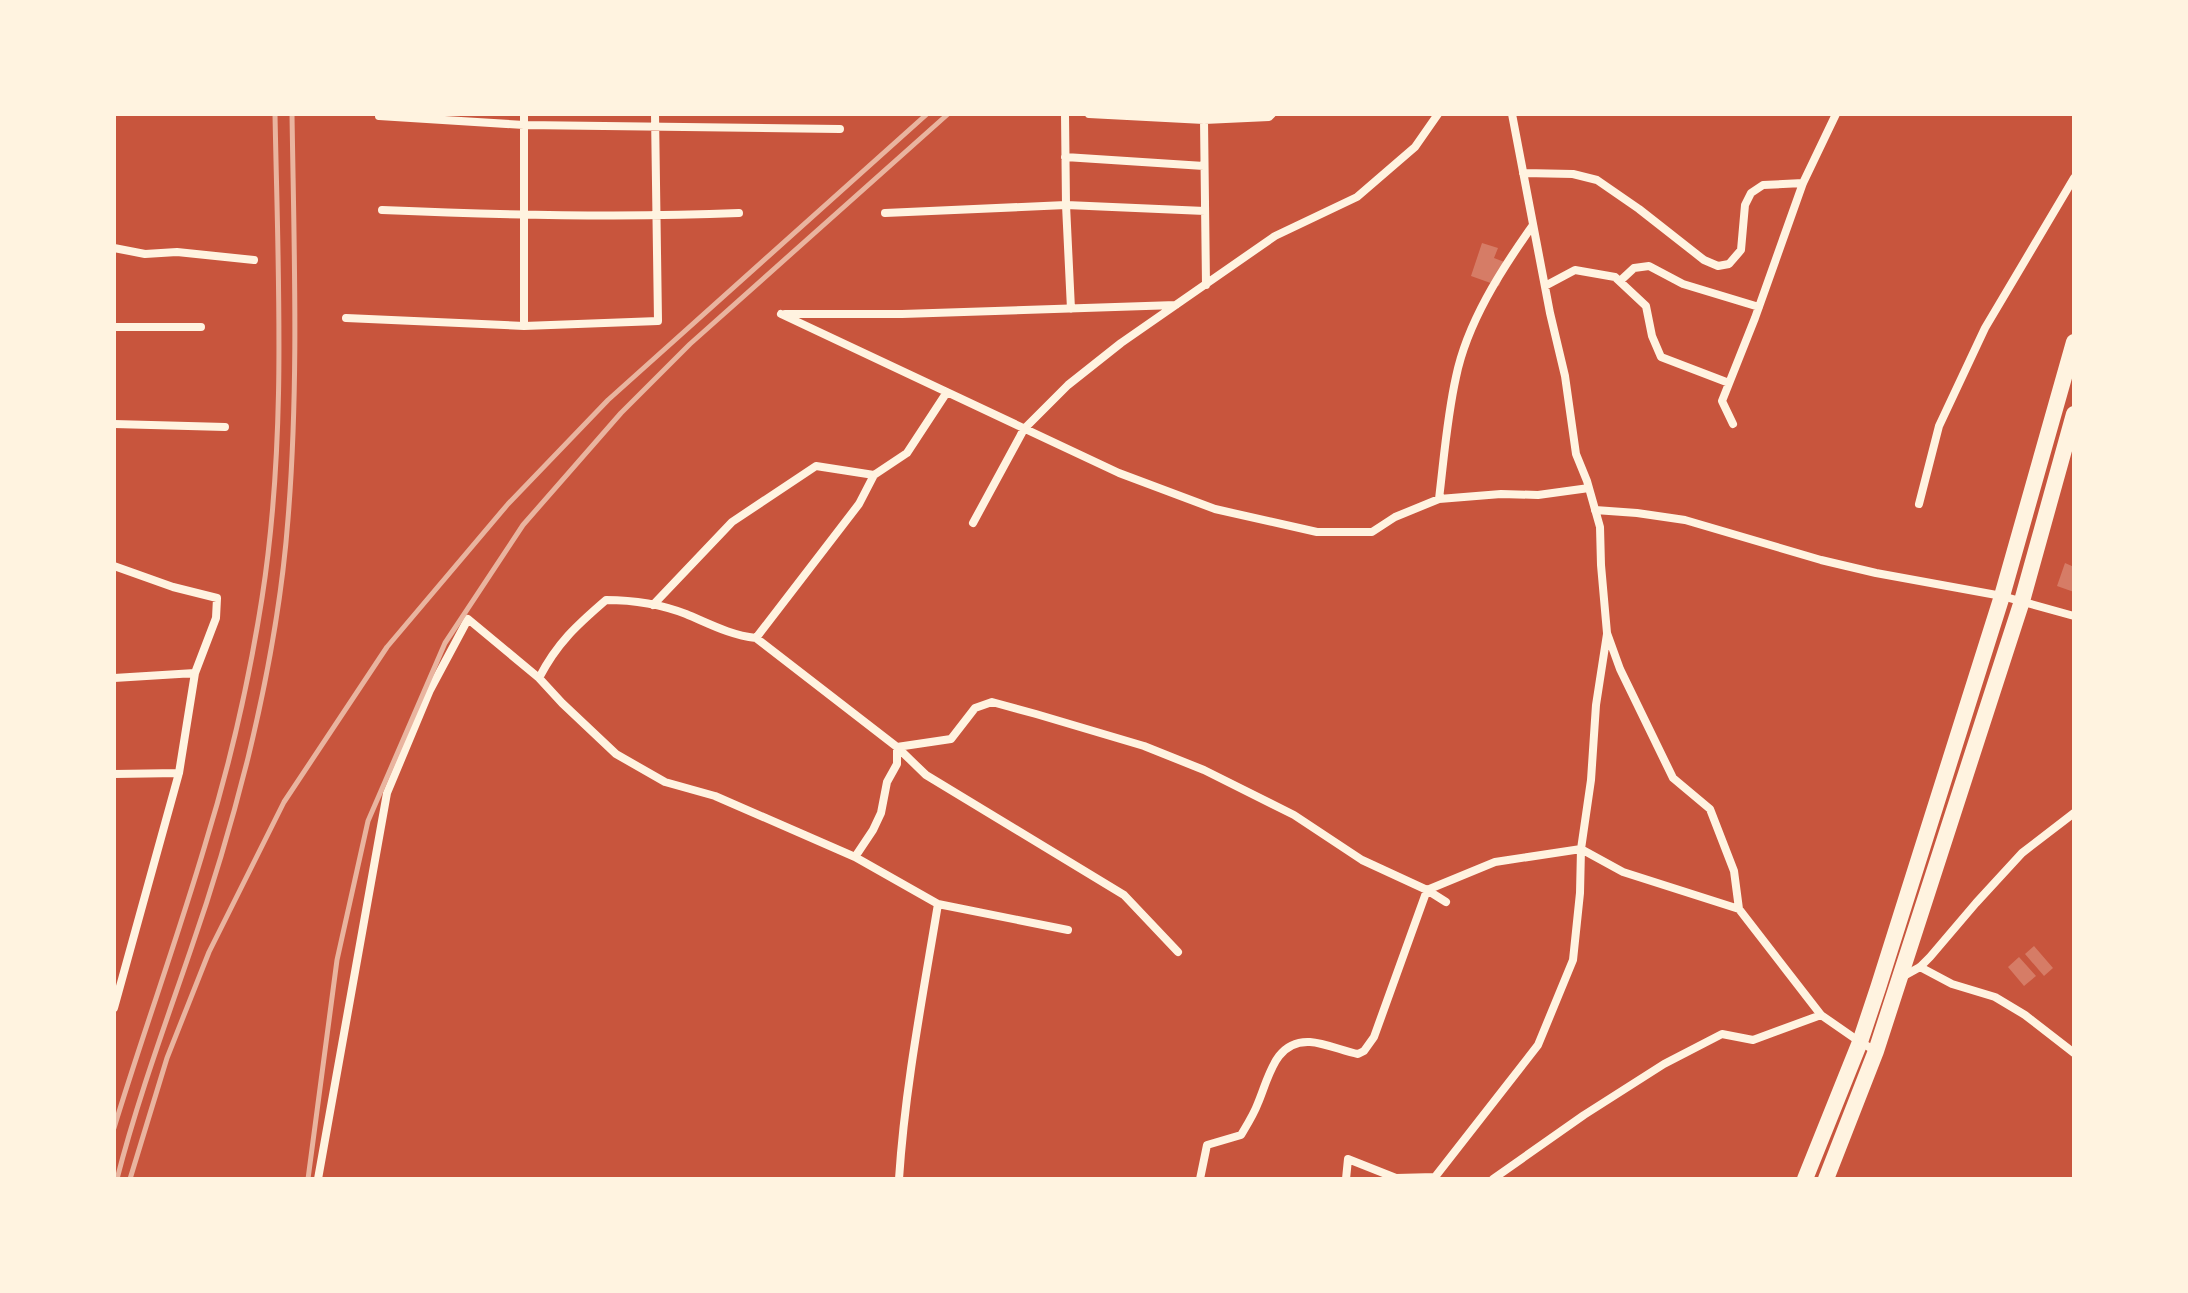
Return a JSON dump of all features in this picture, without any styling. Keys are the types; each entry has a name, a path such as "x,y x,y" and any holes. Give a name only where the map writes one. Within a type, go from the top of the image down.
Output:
{"main road":[{"path":"1805,1179 1860,1042 1878,988 2002,596 2074,342"},
{"path":"1826,1179 1876,1051 1900,978 2022,601 2074,414"}],"street":[{"path":"524,114 524,326"},
{"path":"346,318 524,326 658,321 655,114"},
{"path":"1065,114 1071,309"},
{"path":"1089,114 1204,117 1269,117 1272,114"},
{"path":"973,523 1024,429 1068,385 1121,343 1275,236 1357,197 1415,147 1438,114"},
{"path":"1346,1179 1348,1159 1396,1178 1435,1177 1538,1045 1573,960 1581,849 1607,633 1600,527 1576,454 1565,376 1512,114"},
{"path":"1733,424 1722,401 1803,183 1836,114"},
{"path":"379,116 524,125 840,129"},
{"path":"1204,117 1206,285"},
{"path":"1065,157 1204,166"},
{"path":"1523,173 1573,174 1597,180 1704,260 1718,266 1729,264 1741,250 1745,205 1751,193 1763,185 1803,183"},
{"path":"1919,504 1939,426 1985,328 2074,178"},
{"path":"885,213 1066,205 1205,211"},
{"path":"382,210 524,216 739,213"},
{"path":"1439,499 1456,376 1467,340 1503,268 1533,225"},
{"path":"114,248 145,254 177,252 254,260"},
{"path":"1620,281 1634,268 1649,266 1683,284 1759,307"},
{"path":"1545,286 1575,270 1615,277 1646,306 1652,336 1661,357 1729,383"},
{"path":"1178,305 902,314 781,314 1119,473 1215,509 1317,532 1372,532 1395,517 1439,499 1501,494 1538,495 1589,488"},
{"path":"114,327 201,327"},
{"path":"756,638 859,504 874,475 907,453 947,392"},
{"path":"114,424 225,427"},
{"path":"653,605 732,522 816,466 874,475"},
{"path":"1595,510 1685,520 1821,560 2002,596 2074,616"},
{"path":"114,566 173,587 217,598 216,618 195,673 179,773 114,1008"},
{"path":"539,678 552,653 576,626 606,600 629,600 653,605 683,613 737,636 756,638 897,747 926,775 1124,895 1178,952"},
{"path":"318,1179 387,793 430,690 468,619 539,678 616,754 665,782 715,796 855,857 938,904 1068,930"},
{"path":"1607,633 1620,669 1673,778 1710,809 1734,871 1739,909 1821,1015 1876,1051"},
{"path":"114,678 195,673"},
{"path":"897,747 951,739 975,708 992,702 1036,714 1144,746 1204,770 1294,815 1362,860 1446,902"},
{"path":"855,857 881,813 887,782 897,764 897,747"},
{"path":"114,774 179,773"},
{"path":"1878,988 1920,967 2022,853 2074,813"},
{"path":"1200,1179 1207,1145 1241,1135 1257,1106 1271,1068 1284,1049 1294,1043 1311,1042 1358,1054 1364,1051 1374,1037 1427,890 1495,862 1581,849 1623,872 1739,909"},
{"path":"899,1179 918,1021 938,904"},
{"path":"1920,967 1952,984 1995,997 2025,1015 2074,1053"},
{"path":"1493,1179 1664,1064 1722,1034 1753,1040 1821,1015"}],"building":[{"path":"1482,243 1498,248 1494,258 1507,263 1499,286 1471,276"},
{"path":"2065,563 2074,567 2074,592 2057,586"},
{"path":"2034,946 2053,968 2044,976 2025,954"},
{"path":"2019,957 2036,976 2024,986 2008,967"}],"railway":[{"path":"114,1128 214,815 238,722 262,598 270,538 278,417 275,114"},
{"path":"117,1179 142,1092 229,830 255,729 273,639 285,549 294,418 292,114"},
{"path":"130,1179 167,1058 209,952 284,802 387,647 508,504 608,400 927,114"},
{"path":"308,1179 337,960 368,821 445,643 523,525 621,413 690,344 948,114"}]}
